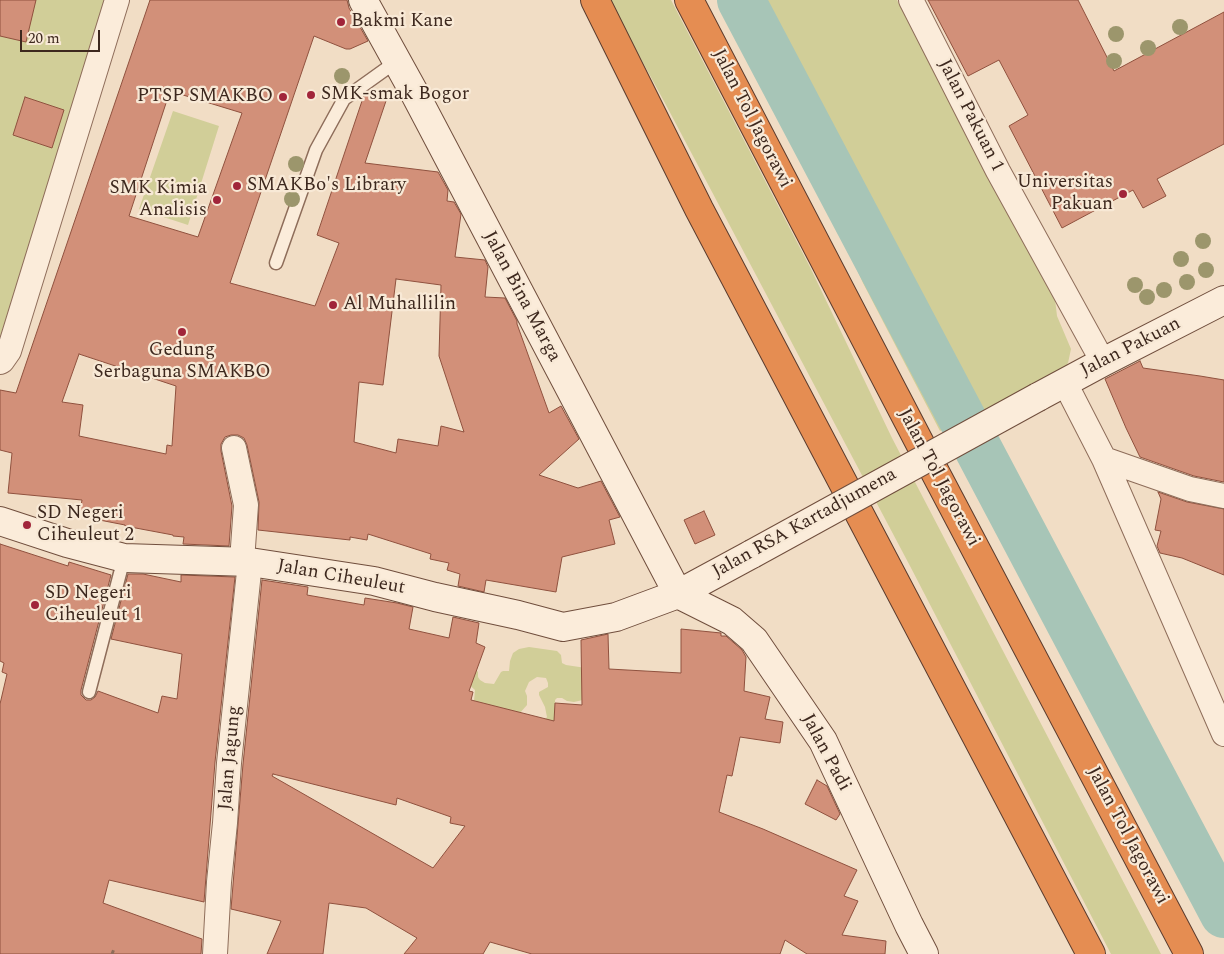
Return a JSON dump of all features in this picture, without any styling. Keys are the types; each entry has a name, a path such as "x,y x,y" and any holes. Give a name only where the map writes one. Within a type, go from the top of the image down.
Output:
{"highway":[{"path":"595,0 699,209 1092,954"},
{"name":"Jalan Tol Jagorawi","path":"689,0 1189,954"}],"street":[{"path":"0,362 9,351 117,0"},
{"name":"Jalan Bina Marga","path":"363,0 420,103 678,594"},
{"name":"Jalan Pakuan 1","path":"911,0 998,171 1103,362"},
{"name":"Jalan Pakuan","path":"1038,397 1224,300"},
{"path":"1065,383 1104,459 1224,734"},
{"name":"Jalan RSA Kartadjumena","path":"678,594 1038,397"},
{"name":"Jalan Jagung","path":"215,954 219,882 246,562 246,505 234,448"},
{"path":"1104,459 1190,489 1224,496"},
{"name":"Jalan Ciheuleut","path":"0,521 67,543 124,558 246,562 374,581 563,627 616,617 678,594"},
{"name":"Jalan Padi","path":"678,594 732,621 754,640 823,741 924,954"}],"lane":[{"path":"276,263 316,150 344,98 397,61"},
{"path":"89,692 124,558"}],"path":[{"path":"112,954 114,949"}],"shaded area":[{"path":"0,0 110,0 0,337"},
{"path":"609,0 671,0 810,267 892,438 1161,954 1111,954 910,566"},
{"path":"726,0 897,0 1055,299 1057,316 1071,349 1068,363 1062,372 940,431 863,283 791,123"},
{"path":"173,111 219,126 188,225 139,209"},
{"path":"529,647 557,651 561,655 562,663 586,668 587,699 574,702 562,698 555,700 555,717 562,723 545,720 547,717 545,707 539,692 548,687 546,678 537,677 529,682 525,691 527,705 519,714 474,701 475,690 466,682 476,670 480,680 485,683 494,684 501,672 509,671 513,653 519,649"}],"building":[{"path":"0,0 36,0 26,42 0,36"},
{"path":"150,0 347,0 349,8 368,41 346,49 314,36 230,283 315,306 339,243 317,235 364,95 371,90 388,95 365,163 438,172 448,190 447,201 454,202 461,214 455,257 485,260 488,267 485,297 505,298 517,321 549,413 561,406 579,439 539,475 578,488 601,481 620,517 609,520 615,544 562,557 556,592 486,580 484,592 458,586 460,574 447,570 449,563 430,559 431,554 368,534 367,540 350,537 350,540 258,530 259,502 247,445 244,438 238,435 231,435 225,437 221,444 232,506 229,546 183,544 184,537 79,516 82,500 8,493 12,453 0,450 0,390 16,393","holes":["170,91 242,113 198,237 129,216","396,279 441,285 439,356 464,432 441,426 438,446 398,439 396,453 354,442 359,382 383,385","79,354 176,386 172,446 167,445 166,454 79,436 83,405 62,402"]},
{"name":"Universitas Pakuan","path":"928,0 1078,0 1114,71 1224,12 1224,144 1157,179 1166,196 1143,208 1133,190 1062,228 1009,126 1028,115 999,60 968,76"},
{"path":"25,97 64,110 52,148 13,135"},
{"path":"1140,361 1143,368 1224,380 1224,482 1194,476 1140,457 1105,379"},
{"path":"1158,492 1187,502 1224,509 1224,575 1182,558 1160,553 1157,546 1161,531 1155,530 1161,499"},
{"path":"704,511 715,535 695,544 684,520"},
{"path":"0,544 68,566 69,562 111,575 81,695 86,700 91,700 98,691 158,713 162,696 177,699 182,654 111,639 128,574 143,574 181,582 181,575 235,577 215,762 204,902 109,880 103,903 202,939 201,954 0,954 0,704 7,674 2,672 4,663 0,661"},
{"path":"262,580 308,587 307,595 364,605 365,598 413,607 409,629 449,638 453,617 479,623 476,643 485,647 469,691 473,692 471,700 554,721 555,703 582,705 581,640 608,634 609,669 681,673 681,629 721,633 721,636 726,636 742,650 746,657 744,691 770,697 765,719 783,722 780,743 740,737 732,776 727,775 719,812 857,870 844,896 858,901 842,935 886,941 885,954 807,954 785,940 780,954 532,954 490,942 483,954 404,954 417,938 366,908 329,903 323,954 267,954 281,921 231,909 243,764","holes":["273,774 396,805 397,798 451,817 450,823 465,826 433,868 272,776"]},
{"path":"817,780 827,786 840,814 836,820 805,804"}],"waterway":[{"path":"741,0 1224,914"}],"place":[{"name":"Bakmi Kane","path":"341,22"},
{"name":"SMK-smak Bogor","path":"311,95"},
{"name":"PTSP SMAKBO","path":"283,97"},
{"name":"SMAKBo's Library","path":"237,186"},
{"name":"Universitas Pakuan","path":"1123,194"},
{"name":"SMK Kimia Analisis","path":"217,200"},
{"name":"Al Muhallilin","path":"333,305"},
{"name":"Gedung Serbaguna SMAKBO","path":"182,332"},
{"name":"SD Negeri Ciheuleut 2","path":"27,525"},
{"name":"SD Negeri Ciheuleut 1","path":"35,605"}]}
